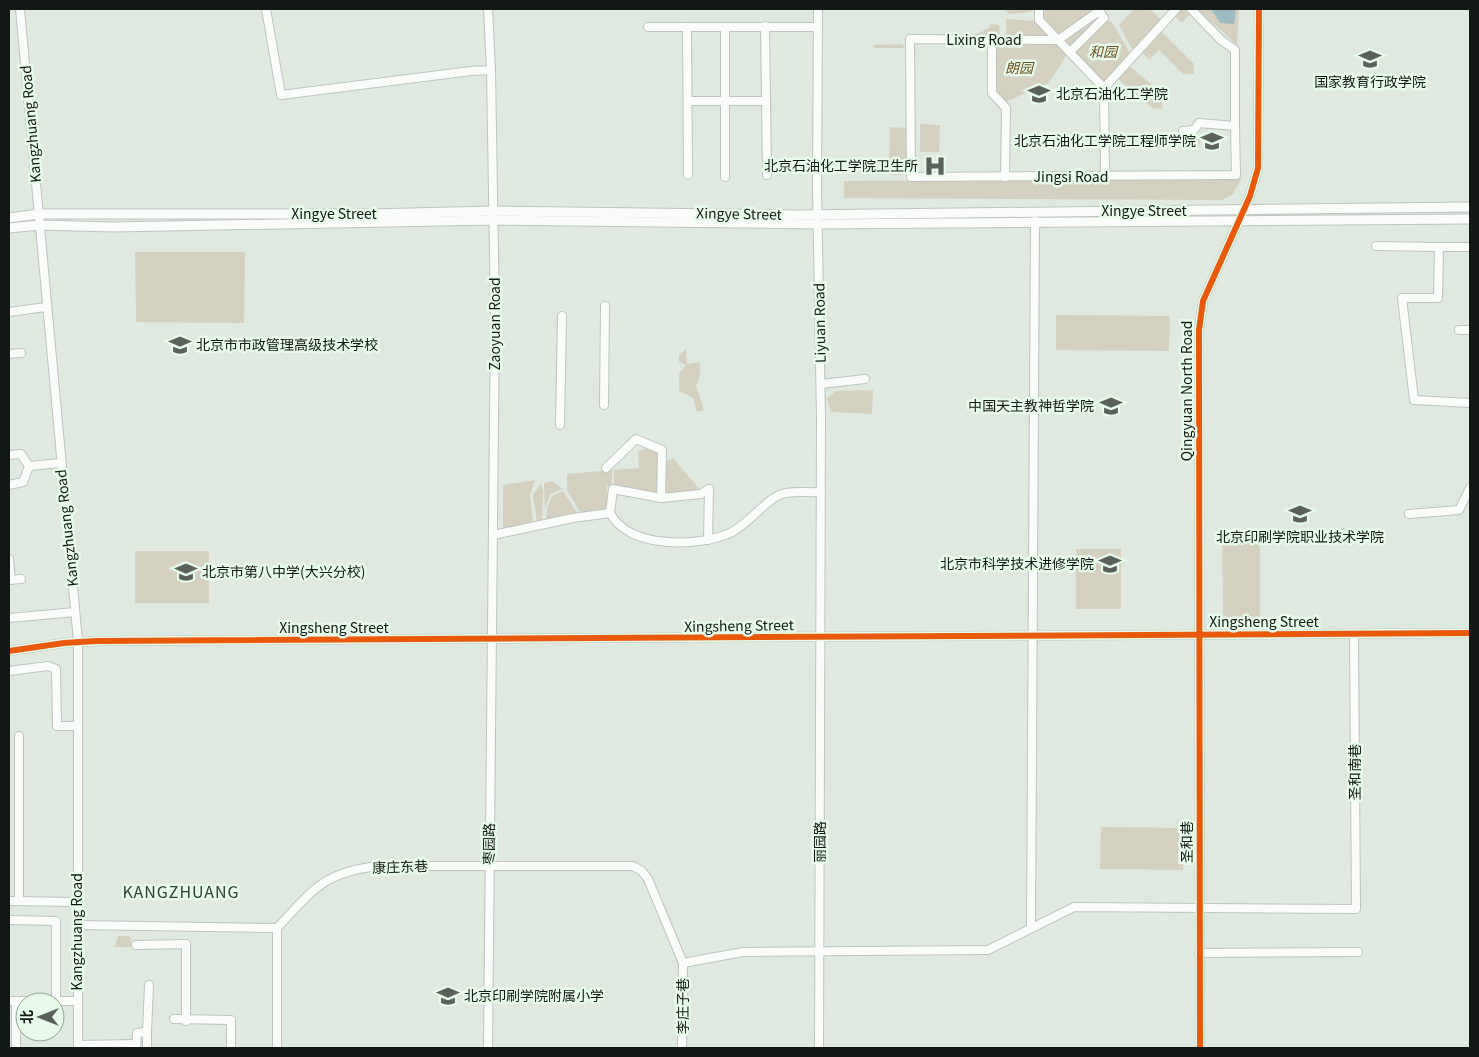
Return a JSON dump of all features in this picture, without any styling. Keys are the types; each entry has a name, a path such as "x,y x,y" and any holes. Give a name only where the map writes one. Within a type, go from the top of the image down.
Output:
{"main road":[{"name":"Xingye Street","path":"9,228 40,225 113,227 494,216 1470,207"},
{"name":"Xingye Street","path":"9,218 39,214 370,214 818,224 1470,219"}],"street":[{"name":"Kangzhuang Road","path":"20,9 60,463 78,641 78,1047"},
{"path":"266,9 281,95 491,70"},
{"name":"Zaoyuan Road","path":"488,9 494,216 492,640"},
{"name":"Liyuan Road","path":"818,9 818,224 821,384 820,636"},
{"path":"1039,9 1039,20 1104,88"},
{"path":"1104,177 1104,88 1176,9"},
{"path":"1184,132 1194,130 1198,124 1235,126 1235,50 1221,40 1191,9"},
{"name":"Qingyuan North Road","path":"1199,635 1200,315 1203,301 1255,183 1260,153 1259,9"},
{"path":"1058,40 1099,10 1104,18 1070,52"},
{"path":"725,26 726,177"},
{"path":"765,26 766,176"},
{"path":"648,27 818,27"},
{"path":"687,27 688,175"},
{"name":"Lixing Road","path":"910,39 1058,40"},
{"name":"Jingsi Road","path":"910,39 911,177 1236,175 1235,126"},
{"path":"992,40 992,93 1006,108 1005,177"},
{"path":"688,101 766,101"},
{"path":"1104,140 1125,140"},
{"path":"1031,928 1034,221"},
{"path":"1376,246 1470,246"},
{"path":"1439,247 1438,298 1402,298 1414,400 1470,403"},
{"path":"604,405 605,306"},
{"path":"9,312 46,308"},
{"path":"560,425 562,316"},
{"path":"1459,330 1470,330"},
{"path":"9,354 22,353"},
{"path":"821,384 865,379"},
{"path":"606,468 636,438 662,450 661,498"},
{"path":"9,455 21,454 28,466 23,482 9,485"},
{"path":"28,466 60,463"},
{"path":"1409,514 1459,510 1470,488"},
{"path":"708,540 709,489 701,494 661,498 613,489 610,513 615,521 628,530 653,540 682,543 708,540 731,533 782,494 821,492"},
{"path":"493,535 573,518 610,513"},
{"path":"9,559 10,580 21,579"},
{"path":"9,618 75,612"},
{"name":"Xingsheng Street","path":"9,651 78,641 641,640 820,636 1470,633"},
{"name":"圣和南巷","path":"1200,907 1356,909 1354,634"},
{"name":"圣和巷","path":"1199,635 1200,1048"},
{"name":"丽园路","path":"819,1048 820,636"},
{"name":"枣园路","path":"488,1048 492,640"},
{"path":"9,671 48,666 56,669 57,726 78,726"},
{"path":"20,736 20,901"},
{"name":"康庄东巷","path":"277,928 312,891 328,878 350,869 377,866 633,866 642,871 648,879 683,963"},
{"path":"9,901 77,902"},
{"path":"683,963 744,952 988,950 1074,907 1200,907"},
{"path":"9,920 56,920 56,992"},
{"path":"78,926 277,928 277,1048"},
{"path":"136,945 186,944 186,1021"},
{"path":"1199,953 1358,952"},
{"name":"李庄子巷","path":"682,1048 683,963"},
{"path":"147,1048 149,985"},
{"path":"12,1001 16,1048"},
{"path":"65,1001 78,1001"},
{"path":"174,1019 186,1021 231,1020 231,1048"},
{"path":"78,1047 136,1046 137,1033 147,1032"}],"green space":[{"path":"1005,9 1034,9 1030,12 1009,14"},
{"path":"1044,9 1096,9 1058,37 1044,17"},
{"path":"1134,9 1150,9 1162,21 1134,52 1119,25"},
{"path":"1181,9 1187,9 1191,13 1182,23 1174,15"},
{"path":"1197,9 1239,9 1237,45"},
{"path":"1099,11 1104,18 1070,52 1058,40"},
{"path":"1006,19 1038,21 1049,33 1048,37 1006,38"},
{"name":"和园","path":"1111,21 1131,55 1104,83 1073,53 1104,22"},
{"path":"990,24 999,25 1000,39 975,39 975,35 989,28"},
{"path":"1160,30 1194,64 1194,74 1183,74 1159,50 1149,60 1140,50"},
{"name":"朗园","path":"994,42 1057,43 1066,56 1049,83 1005,102 995,92"},
{"path":"902,44 905,48 874,48 874,45"},
{"path":"1127,64 1163,94 1162,109 1152,108 1116,77"},
{"path":"920,124 940,125 939,152 920,152"},
{"path":"890,127 907,128 907,172 903,175 889,175"},
{"path":"1195,132 1199,137 1200,143 1197,147 1184,147 1184,133"},
{"path":"1242,178 1233,194 1222,200 844,198 844,181"},
{"path":"135,252 245,252 244,323 136,322"},
{"path":"1056,315 1170,316 1169,351 1056,350"},
{"path":"686,349 687,364 700,362 700,375 696,386 704,410 697,412 693,398 679,391 679,374 686,365 679,362 679,355"},
{"path":"873,390 872,414 831,412 827,399 835,391"},
{"path":"647,448 658,453 658,495 614,487 614,470 639,468 638,451"},
{"path":"673,458 700,490 664,496 664,462"},
{"path":"613,470 611,487 607,486 607,510 580,512 567,490 567,474"},
{"path":"535,480 530,495 533,522 503,530 503,485"},
{"path":"552,481 562,489 550,494 545,508 544,483"},
{"path":"541,483 543,491 542,521 537,522 533,495"},
{"path":"563,491 577,513 546,521 547,509 552,496"},
{"path":"1222,538 1260,538 1260,617 1223,617"},
{"path":"1076,549 1121,549 1121,609 1076,609"},
{"path":"135,551 209,551 209,603 135,603"},
{"path":"1101,827 1184,828 1183,870 1100,869"},
{"path":"118,936 129,936 131,938 131,947 115,947"}],"water":[{"path":"1211,9 1236,9 1234,24 1220,23"}],"cycle path":[{"path":"1200,1048 1199,330 1203,301 1250,196 1258,168 1259,9"},
{"path":"9,651 64,643 96,641 1470,633"}],"place":[{"name":"国家教育行政学院","path":"1370,59"},
{"name":"北京石油化工学院","path":"1039,94"},
{"name":"北京石油化工学院工程师学院","path":"1212,141"},
{"name":"北京石油化工学院卫生所","path":"935,166"},
{"name":"北京市市政管理高级技术学校","path":"180,345"},
{"name":"中国天主教神哲学院","path":"1111,406"},
{"name":"北京印刷学院职业技术学院","path":"1300,514"},
{"name":"北京市科学技术进修学院","path":"1110,564"},
{"name":"北京市第八中学(大兴分校)","path":"186,572"},
{"name":"北京印刷学院附属小学","path":"448,996"}],"district":[{"name":"KANGZHUANG","path":"181,892"}]}
